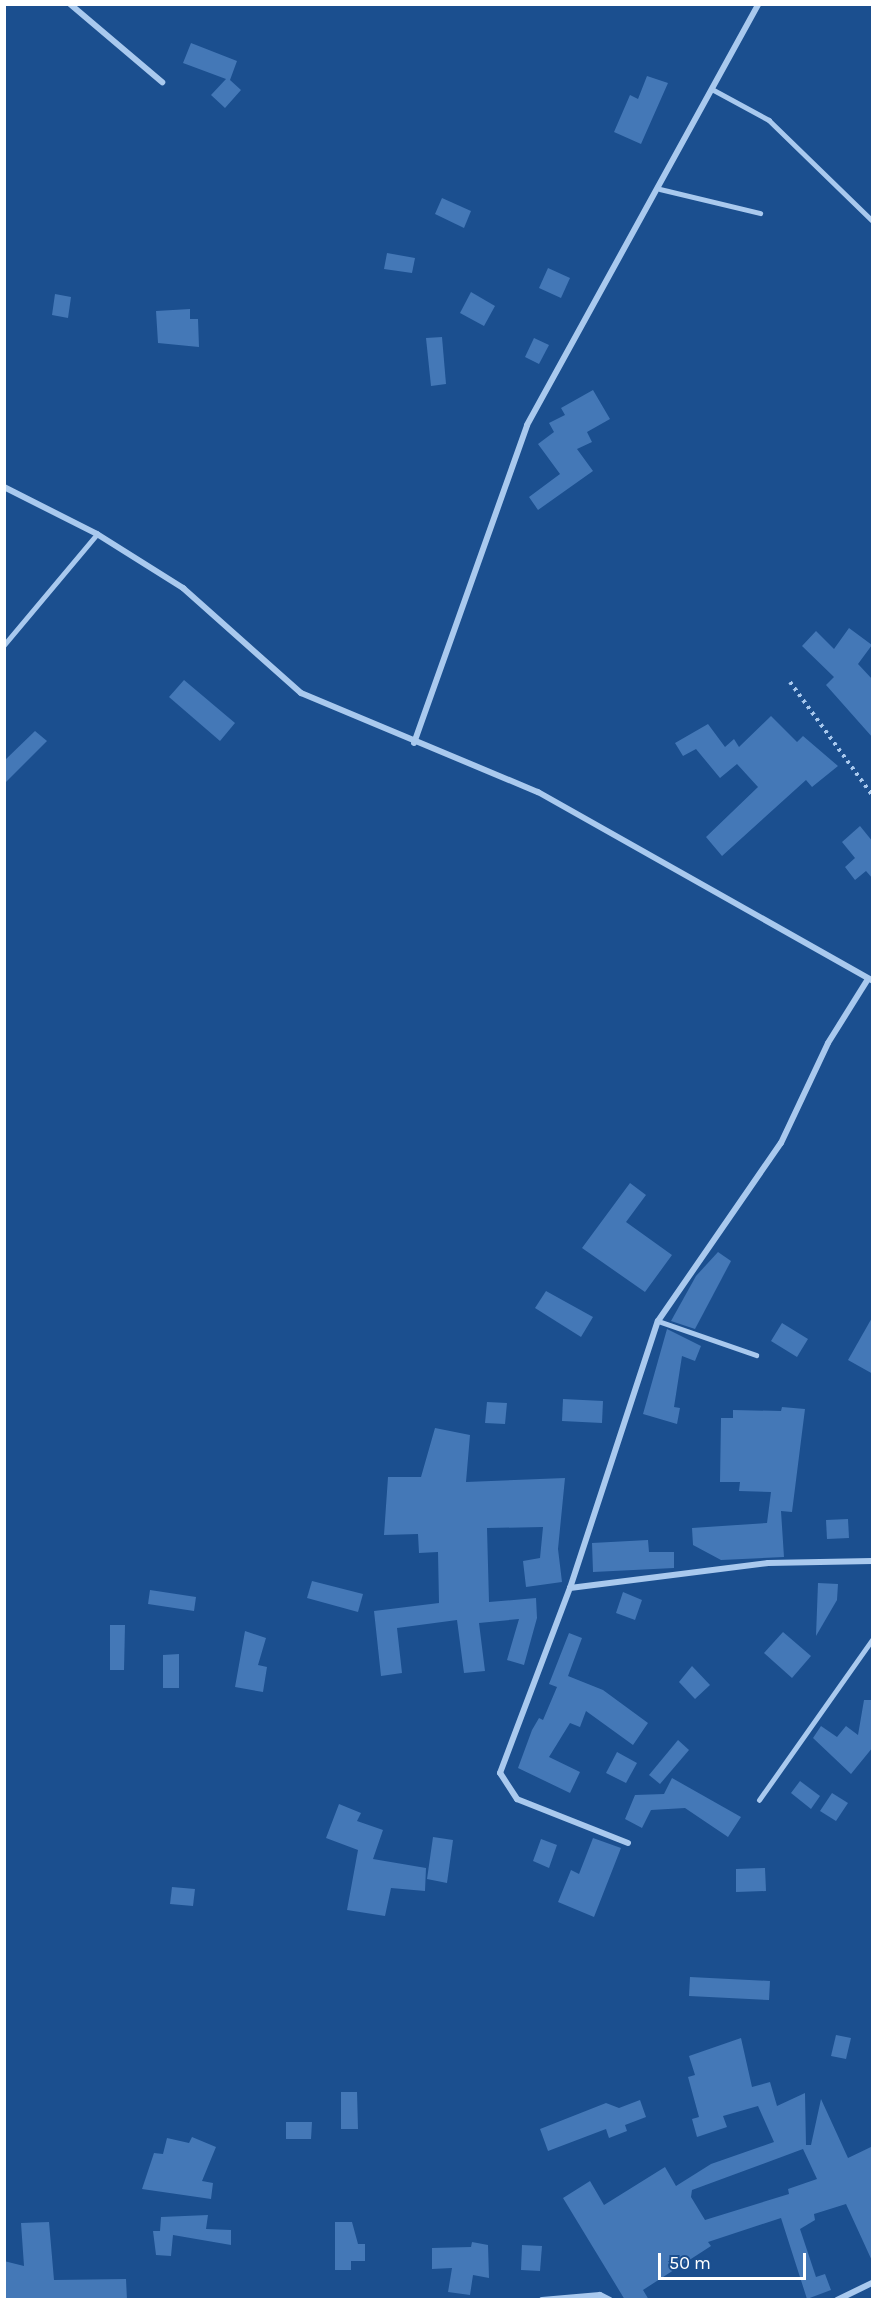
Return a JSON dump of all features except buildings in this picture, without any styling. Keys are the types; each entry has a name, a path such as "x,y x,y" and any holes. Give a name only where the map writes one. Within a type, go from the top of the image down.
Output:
{"street":[{"path":"70,4 162,82"},
{"path":"414,743 527,425 660,189 758,4"},
{"path":"4,487 97,534 183,588 300,693 414,743 538,792 870,979 828,1043 781,1143 658,1321 570,1588 500,1773 517,1799 628,1843"},
{"path":"570,1588 768,1563 873,1562"},
{"path":"837,2300 873,2283"},
{"path":"542,2300 600,2295 610,2300"}],"lane":[{"path":"712,89 769,120 873,220"},
{"path":"660,189 760,213"},
{"path":"4,645 97,534"},
{"path":"658,1321 756,1355"},
{"path":"759,1800 873,1640"}],"path":[{"path":"790,682 873,795"}]}
